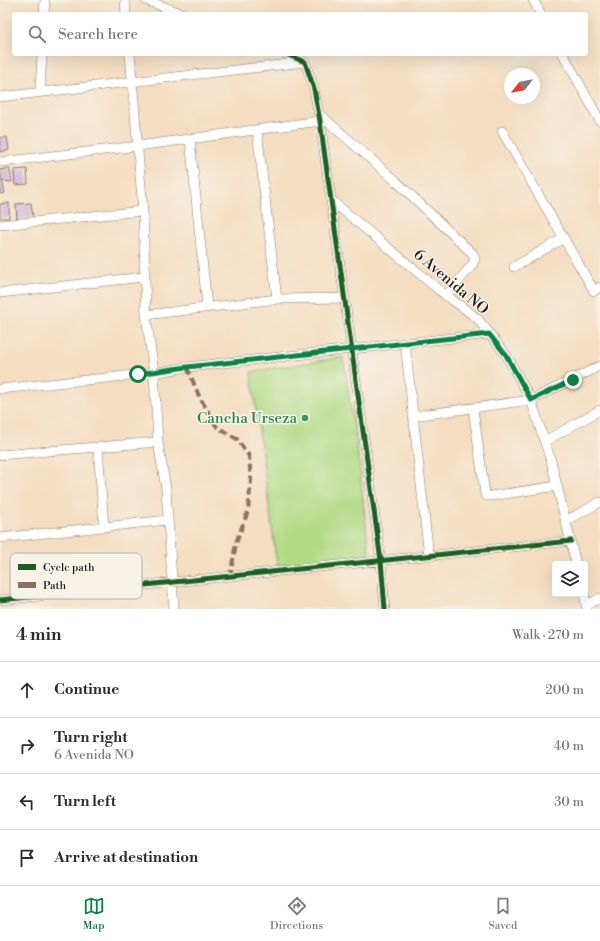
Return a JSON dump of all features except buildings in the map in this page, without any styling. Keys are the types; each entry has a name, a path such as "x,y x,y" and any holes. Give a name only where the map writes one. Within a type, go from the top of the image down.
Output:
{"street":[{"path":"44,12 45,0"},
{"path":"125,0 126,12"},
{"path":"146,0 178,12"},
{"path":"533,0 540,12"},
{"path":"40,92 42,56"},
{"path":"130,56 143,211 146,315 154,372 158,442 166,490 174,609"},
{"path":"291,56 305,62 314,89 320,118 381,561 385,609"},
{"path":"564,56 600,121"},
{"path":"0,97 305,62"},
{"path":"0,162 257,130 320,118"},
{"path":"320,118 396,181 473,254 475,260 472,265 446,296"},
{"path":"257,130 277,299"},
{"path":"502,131 564,238 597,289"},
{"path":"190,139 207,308"},
{"name":"6 Avenida NO","path":"332,201 446,296 477,318 506,355 531,400 545,441 575,561"},
{"path":"0,225 143,211"},
{"path":"514,267 564,238"},
{"path":"0,293 144,277"},
{"path":"146,315 277,299 345,298"},
{"path":"0,389 489,334"},
{"path":"405,343 429,556"},
{"path":"413,416 531,400 600,366"},
{"path":"473,408 485,494 492,496 557,486"},
{"path":"545,441 600,410"},
{"path":"0,455 158,442"},
{"path":"98,447 104,527"},
{"path":"566,521 600,502"},
{"path":"0,538 168,520"},
{"path":"142,586 571,541"},
{"path":"585,597 587,607 600,598"},
{"path":"0,600 10,599"}],"green space":[{"name":"Cancha Urseza","path":"343,357 359,463 370,563 277,565 251,372"}],"marked path":[{"path":"187,367 199,396 217,427 237,439 249,456 251,480 248,511 236,543 230,577"}],"cycle path":[{"path":"291,56 305,62 314,89 320,121 381,561 385,609"},
{"path":"142,585 571,541"},
{"path":"0,600 10,599"}],"place":[{"name":"Cancha Urseza","path":"305,418"}],"route":[{"path":"138,374 187,367 489,334 506,355 531,400 573,380"}]}
